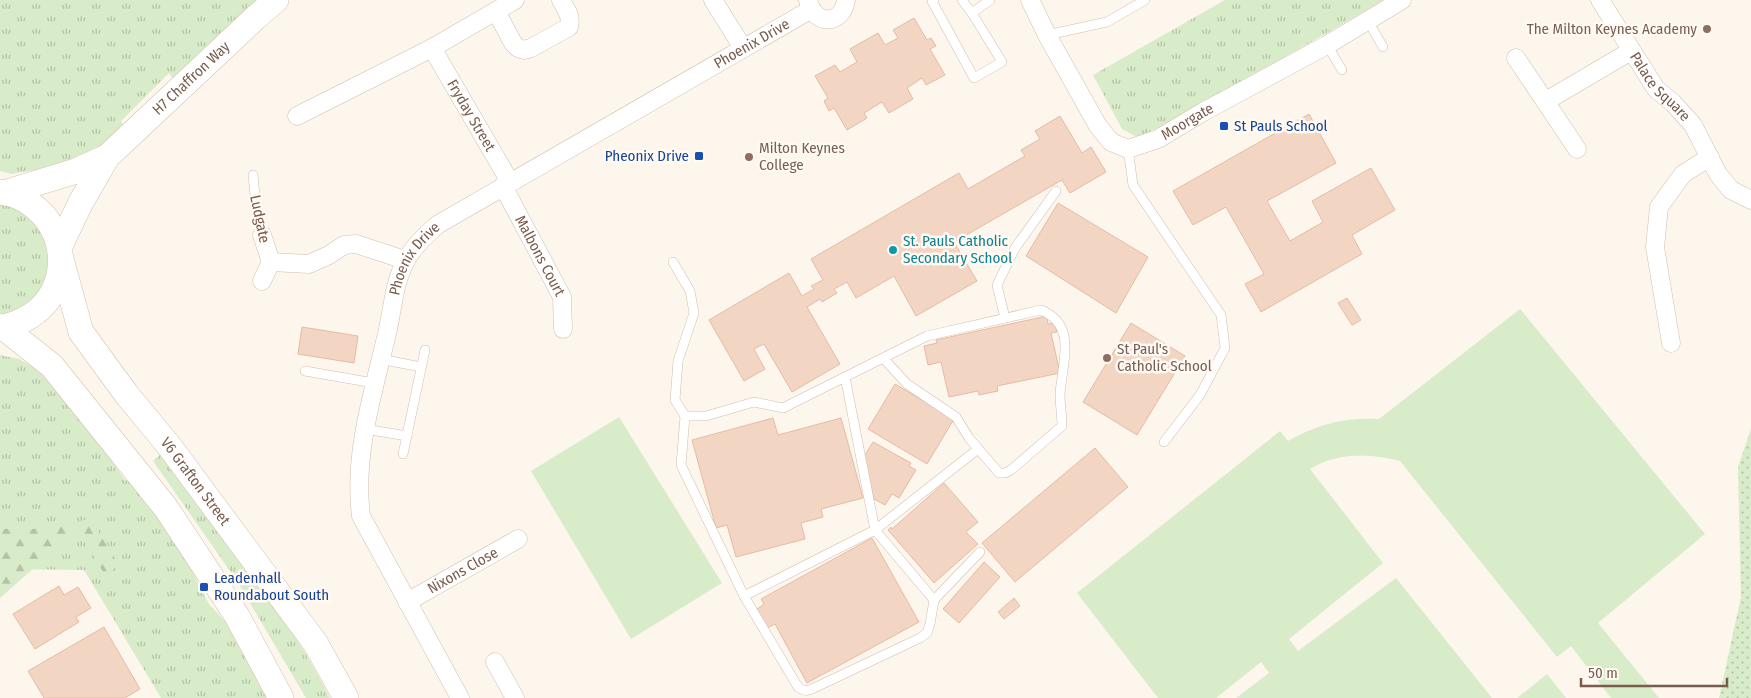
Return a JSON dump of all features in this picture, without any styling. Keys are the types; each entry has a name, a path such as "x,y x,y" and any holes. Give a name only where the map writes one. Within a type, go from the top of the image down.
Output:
{"street":[{"name":"H7 Chaffron Way","path":"2,327 22,322 38,311 51,296 59,278 60,252 80,204 107,157 276,0"},
{"path":"296,116 432,48 515,0"},
{"path":"496,11 514,43 518,48 524,50 568,27 571,20 560,0"},
{"path":"713,0 743,48"},
{"path":"809,5 817,17 827,20 837,18 844,10 846,0"},
{"name":"Moorgate","path":"1128,149 1158,139 1203,112 1327,45 1402,0"},
{"name":"Palace Square","path":"1600,0 1656,89 1673,103 1693,124 1718,174 1731,190 1751,200"},
{"path":"1034,2 1047,35 1098,126 1111,142 1128,149"},
{"name":"Phoenix Drive","path":"460,698 361,516 358,492 360,455 396,284 405,260 419,242 437,225 743,48 809,5"},
{"name":"Fryday Street","path":"432,48 506,184"},
{"path":"1546,100 1630,50"},
{"path":"1516,58 1546,100 1577,149"},
{"name":"H7 Chaffron Way","path":"2,193 76,171 107,157"},
{"path":"1672,343 1655,247 1659,207 1683,174 1710,158"},
{"name":"Malbons Court","path":"506,184 562,297 563,329"},
{"name":"V6 Grafton Street","path":"2,193 23,199 40,211 52,227 81,332 127,395 170,447 316,644 346,698"},
{"name":"Ludgate","path":"262,234 271,262 262,281"},
{"name":"Ludgate","path":"271,262 309,264 329,255 344,245 356,244 405,260"},
{"path":"2,327 52,366 166,508 237,616 281,698"},
{"name":"Nixons Close","path":"407,602 518,539"},
{"path":"495,662 514,698"}],"lane":[{"path":"934,0 932,1 974,78 1002,62 962,0"},
{"path":"972,13 990,0"},
{"path":"1047,35 1107,22 1145,0"},
{"path":"1368,21 1383,47"},
{"path":"1327,45 1342,70"},
{"path":"1128,149 1132,185 1221,316 1222,324 1224,348 1200,395 1164,442"},
{"name":"Ludgate","path":"252,175 262,234"},
{"path":"1005,318 997,285 1014,248 1056,191"},
{"path":"673,262 690,291 694,313 678,361 676,400 685,416 681,465 744,596 798,687 808,691 927,634 934,600 980,552"},
{"path":"685,416 706,416 754,402 783,408 883,358 927,336 1041,310 1052,314 1064,330 1065,348 1060,396 1062,426 1005,473 999,473 978,449 956,417 907,384 883,358"},
{"path":"403,454 425,350"},
{"path":"380,359 421,366"},
{"path":"305,371 374,383"},
{"path":"845,377 874,530 934,600"},
{"path":"365,429 407,436"},
{"path":"744,596 874,530 978,449"}],"green space":[{"path":"0,0 267,0 174,81 169,73 121,121 125,128 91,155 54,167 11,174 0,171"},
{"path":"1225,0 1384,0 1176,120 1137,137 1122,129 1093,75"},
{"path":"0,204 19,207 46,230 51,282 25,310 0,316"},
{"path":"1520,309 1705,534 1598,623 1659,698 1611,698 1571,646 1557,657 1400,461 1377,456 1354,456 1332,459 1310,469 1383,563 1289,639 1298,651 1396,578 1492,698 1236,698 1269,673 1261,662 1216,698 1158,698 1077,593 1280,431 1288,441 1310,430 1332,423 1355,419 1379,419"},
{"path":"0,355 19,359 42,372 85,424 126,481 134,475 165,519 209,604 246,645 277,698 161,698 84,570 10,569 0,578"},
{"path":"619,417 722,583 631,639 531,471"},
{"path":"1751,429 1751,698 1719,698 1741,597 1738,467"},
{"path":"161,454 273,603 313,665 330,698 306,698 237,581 153,461"},
{"path":"84,520 94,525 112,551 116,563 115,568 111,572 105,575 77,530 0,598 0,529 52,528"},
{"path":"1547,674 1566,698 1517,698"}],"building":[{"path":"914,18 927,40 931,38 936,46 930,49 945,75 926,85 922,78 907,88 913,99 889,113 882,102 864,113 867,118 847,130 834,108 829,111 824,101 828,98 815,76 835,65 840,72 857,62 850,49 878,33 885,45 898,38 893,30"},
{"path":"1309,114 1336,163 1267,201 1290,241 1323,222 1312,201 1371,168 1395,210 1352,235 1362,254 1261,312 1245,284 1264,274 1226,207 1193,225 1173,191"},
{"name":"St. Pauls Catholic Secondary School","path":"1060,116 1082,153 1091,147 1106,172 1070,193 1062,180 954,242 977,281 916,316 894,276 856,298 847,282 834,289 837,293 822,302 820,299 807,307 840,364 792,392 764,344 754,349 765,369 744,381 709,320 789,273 802,296 814,289 811,286 823,280 811,259 959,173 968,189 1025,156 1021,150 1040,139 1035,131"},
{"path":"1058,203 1148,257 1116,313 1026,256"},
{"path":"1347,298 1361,320 1352,325 1338,303"},
{"path":"1047,316 1048,324 1055,323 1057,332 1051,333 1060,373 997,386 998,391 979,395 978,391 949,397 941,362 928,365 924,346 937,343 936,340"},
{"path":"1131,323 1185,356 1137,435 1083,402"},
{"path":"302,327 358,336 354,363 298,354"},
{"path":"895,384 954,419 927,464 868,429"},
{"path":"773,418 778,435 841,418 863,498 821,509 823,517 801,523 805,539 736,557 727,525 716,528 692,440"},
{"path":"873,442 911,463 909,466 916,470 899,498 892,494 885,505 874,499 862,455 865,455"},
{"path":"1095,448 1128,487 1015,582 982,543"},
{"path":"944,483 978,522 966,532 978,544 934,583 888,530 891,527 892,529"},
{"path":"872,538 919,622 807,683 775,624 767,628 757,609 764,604 761,599"},
{"path":"984,562 1000,577 959,623 943,609"},
{"path":"59,586 64,595 78,587 91,608 76,617 79,622 35,649 13,614"},
{"path":"1014,598 1020,606 1004,619 998,612"},
{"path":"104,627 140,689 125,698 44,698 28,671"}],"place":[{"name":"The Milton Keynes Academy","path":"1707,29"},
{"name":"St Pauls School","path":"1224,126"},
{"name":"Pheonix Drive","path":"699,156"},
{"name":"Milton Keynes College","path":"749,157"},
{"name":"St. Pauls Catholic Secondary School","path":"893,250"},
{"name":"St Paul's Catholic School","path":"1107,358"},
{"name":"Leadenhall Roundabout South","path":"204,587"}]}
